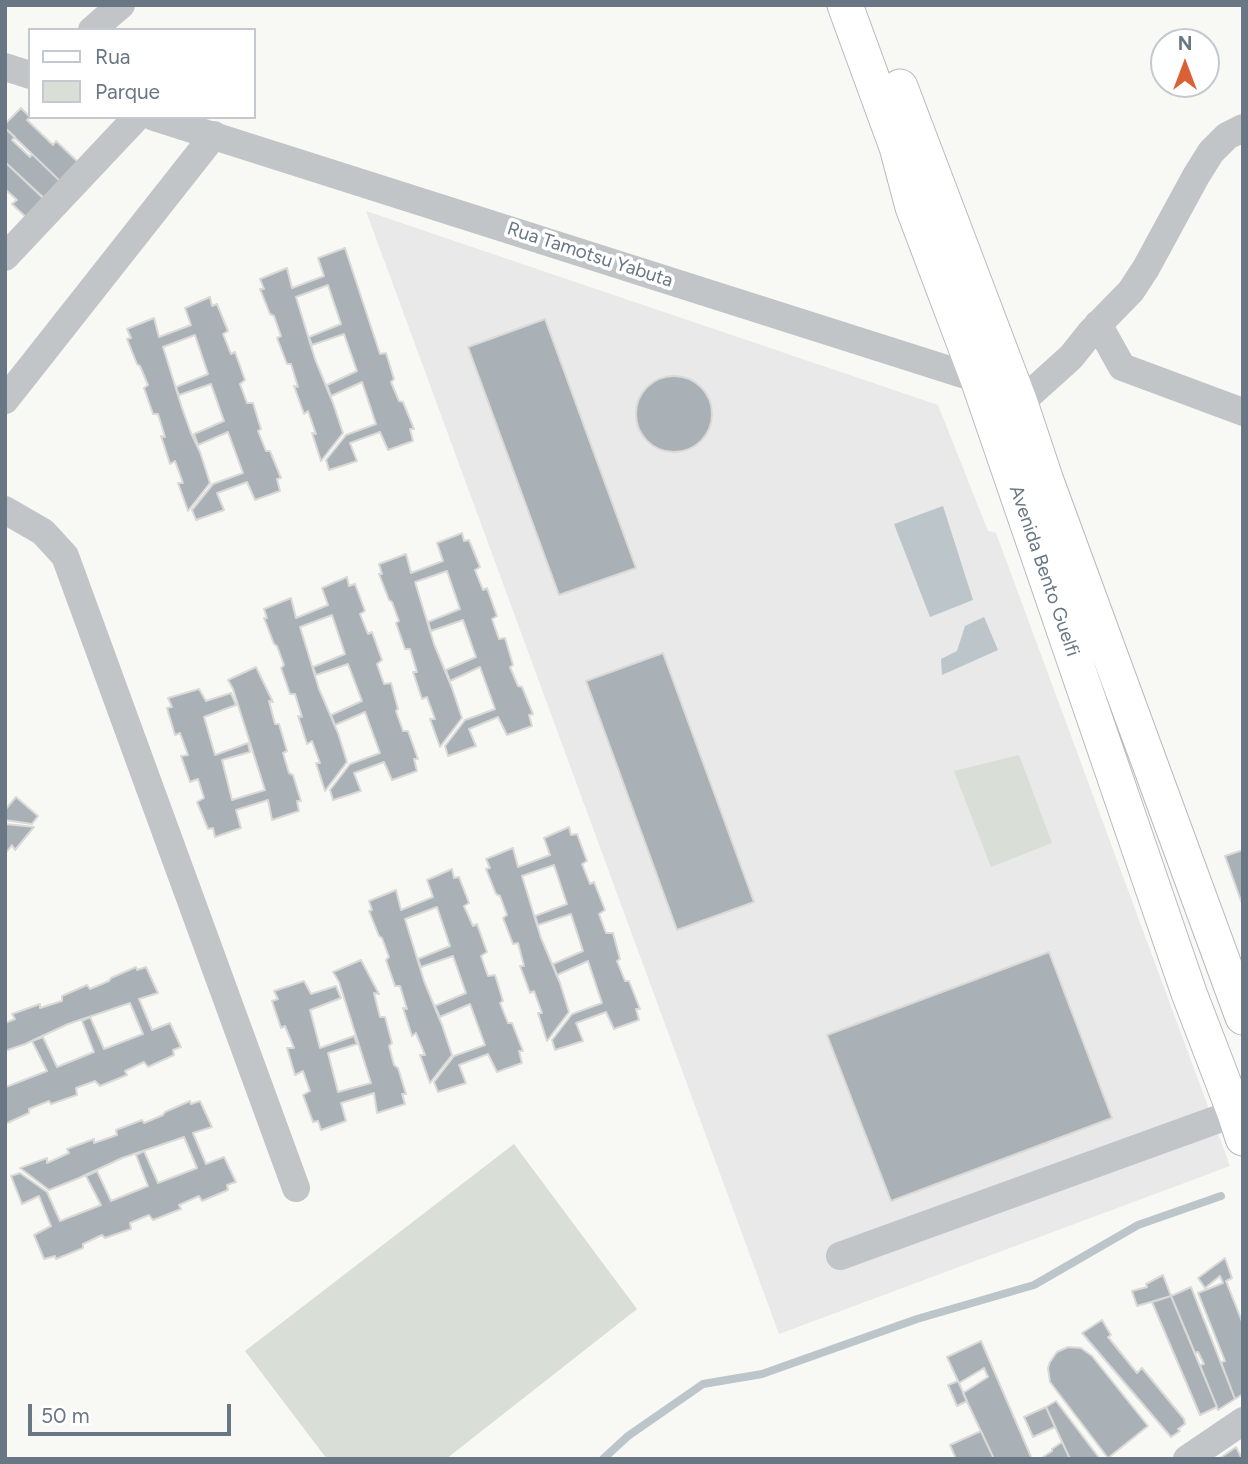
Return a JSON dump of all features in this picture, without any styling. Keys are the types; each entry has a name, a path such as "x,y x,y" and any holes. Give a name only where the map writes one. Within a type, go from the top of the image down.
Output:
{"main road":[{"name":"Avenida Bento Guelfi","path":"845,5 897,147 913,207 978,379 1184,980 1239,1125"},
{"name":"Avenida Bento Guelfi","path":"869,5 1020,403 1046,481 1243,1017"}],"street":[{"path":"94,28 121,5"},
{"path":"5,67 28,74"},
{"path":"5,257 135,119"},
{"name":"Rua Tamotsu Yabuta","path":"161,119 978,379 1020,403"},
{"path":"1020,403 1071,357 1098,324 1131,291 1211,152 1227,136 1243,128"},
{"path":"5,400 214,135"},
{"path":"1098,324 1122,367 1243,412"},
{"path":"5,510 43,532 65,556 296,1188"},
{"path":"840,1256 1239,1125"},
{"path":"1187,1459 1243,1422"}],"shaded area":[{"path":"366,211 938,405 988,531 996,533 1230,1166 779,1334"},
{"path":"943,506 973,600 930,617 894,524"},
{"path":"984,617 998,650 942,675 941,659 957,651 965,626"}],"green space":[{"path":"1019,755 1052,843 991,867 954,771"},
{"path":"514,1144 637,1309 446,1459 327,1459 245,1351"}],"building":[{"path":"21,108 28,115 27,120 53,145 56,141 81,165 63,184 5,128 5,124"},
{"path":"5,128 15,137 12,140 30,157 32,154 63,184 47,201 5,162"},
{"path":"5,162 44,199 27,218 12,204 17,200 5,189"},
{"path":"345,248 380,354 386,353 394,379 391,382 414,429 410,429 413,441 388,450 380,432 350,443 357,461 329,470 326,460 346,435 376,424 362,382 331,396 327,385 357,371 344,334 312,345 309,337 341,324 328,285 296,297 315,359 343,433 321,461 312,433 316,434 308,411 304,414 294,386 298,387 291,364 287,364 277,338 281,336 260,289 264,289 260,279 287,268 292,288 324,276 318,258"},
{"path":"210,297 212,306 217,304 228,331 223,334 231,354 235,352 245,380 240,384 247,403 253,403 261,429 258,431 281,478 277,479 280,491 255,500 247,482 217,493 224,510 196,520 192,510 213,484 243,473 228,432 198,445 194,434 224,421 211,384 179,395 176,387 208,374 195,335 163,347 182,408 210,483 188,511 178,483 183,483 175,461 170,464 161,436 165,437 158,414 153,414 144,388 148,385 127,339 131,338 127,329 154,318 159,337 191,325 185,308"},
{"path":"545,319 636,568 559,595 468,347"},
{"path":"667,376 681,376 695,382 706,393 712,414 709,429 701,441 681,452 667,452 653,446 642,435 636,421 636,407 642,393 653,382"},
{"path":"462,533 464,541 469,540 480,567 475,570 483,590 487,588 497,616 492,619 499,639 505,638 513,665 510,667 533,714 529,715 532,726 507,735 498,717 469,729 476,746 448,756 445,746 465,720 495,709 480,667 450,681 446,670 476,657 463,620 431,631 428,622 460,609 447,571 415,582 434,644 462,718 440,747 430,719 435,719 427,697 422,699 413,672 417,672 410,649 405,649 396,623 399,621 379,574 382,574 379,564 406,554 411,573 443,561 437,543"},
{"path":"347,577 349,586 355,584 365,611 360,614 368,634 372,632 382,660 377,664 384,684 391,683 403,731 408,731 418,759 414,759 417,771 392,780 384,762 354,773 361,791 333,800 330,790 350,764 380,753 365,712 335,725 331,715 362,701 348,664 316,675 313,667 345,654 332,615 300,627 319,689 347,762 325,791 316,763 320,763 312,741 307,744 298,716 302,717 295,694 290,694 281,668 284,665 264,618 267,618 264,609 291,598 296,618 328,605 322,588"},
{"path":"663,653 754,902 677,930 586,681"},
{"path":"256,667 273,702 269,701 275,724 279,724 287,751 283,753 301,801 297,801 299,811 272,820 268,800 236,810 241,828 215,837 213,828 208,829 197,802 204,798 198,779 190,782 181,756 188,755 180,733 175,735 167,708 172,707 168,698 199,689 206,701 231,693 236,705 204,717 215,755 248,743 250,752 222,760 232,800 265,790 228,680"},
{"path":"16,797 38,816 32,824 5,820 5,810"},
{"path":"5,824 34,827 15,850 12,845 5,854"},
{"path":"569,827 571,835 577,834 587,861 582,864 590,884 594,882 605,910 599,914 606,933 613,933 620,959 617,961 625,981 629,981 640,1009 636,1009 639,1020 614,1029 606,1012 576,1023 583,1041 555,1050 552,1040 572,1014 602,1003 588,961 557,975 553,964 583,951 571,914 538,925 535,916 567,904 554,865 522,876 541,938 569,1012 547,1041 538,1013 542,1013 534,991 530,993 520,966 524,966 518,943 513,944 503,918 507,915 486,869 490,868 486,859 513,848 518,867 550,855 544,838"},
{"path":"1243,850 1243,900 1241,901 1225,856"},
{"path":"452,869 454,878 459,877 469,903 464,906 473,926 477,924 487,952 481,956 488,976 495,975 503,1001 500,1003 508,1023 512,1023 523,1051 519,1051 522,1063 497,1072 488,1054 459,1065 466,1083 438,1092 434,1082 454,1056 485,1045 470,1004 440,1017 435,1006 466,993 453,956 421,967 418,959 450,946 437,907 405,919 424,981 452,1055 430,1083 420,1055 425,1055 416,1033 412,1036 403,1008 407,1009 400,986 395,986 386,960 389,957 369,911 372,910 369,901 396,890 401,910 433,897 427,880"},
{"path":"1049,952 1112,1118 891,1201 827,1035"},
{"path":"361,960 379,994 374,993 380,1017 385,1017 394,1065 398,1068 406,1094 402,1094 405,1104 377,1113 374,1093 341,1103 346,1121 321,1130 318,1121 313,1122 303,1095 310,1091 303,1071 295,1075 287,1048 294,1048 285,1026 281,1028 272,1001 278,999 274,991 304,981 311,994 336,986 341,998 310,1010 320,1048 354,1036 357,1044 328,1053 338,1092 371,1083 339,982 333,972"},
{"path":"136,967 137,970 146,967 158,993 139,999 152,1030 170,1023 181,1047 173,1050 174,1055 148,1067 144,1062 125,1071 127,1075 100,1086 95,1081 76,1088 77,1095 29,1109 29,1113 5,1124 5,1086 47,1071 32,1041 43,1037 57,1067 94,1052 82,1021 90,1017 104,1049 143,1034 130,1003 68,1024 5,1051 5,1023 15,1019 12,1014 40,1004 40,1008 62,1001 62,996 87,985 90,989"},
{"path":"190,1101 191,1104 200,1101 212,1127 193,1133 206,1164 224,1157 236,1182 227,1185 228,1190 202,1201 199,1196 179,1205 181,1209 153,1220 149,1215 130,1223 131,1229 105,1238 102,1235 83,1244 83,1248 56,1259 55,1256 44,1259 34,1235 51,1226 39,1196 22,1204 11,1176 20,1173 47,1192 60,1221 101,1205 86,1176 97,1171 111,1201 148,1186 136,1155 144,1151 158,1183 197,1168 184,1137 122,1158 49,1190 20,1168 47,1158 47,1163 69,1153 67,1149 94,1139 94,1143 117,1135 116,1130 142,1120 144,1123"},
{"path":"1225,1258 1232,1278 1226,1281 1243,1324 1243,1394 1235,1399 1221,1362 1225,1361 1198,1293 1223,1283 1220,1276 1205,1288 1198,1278"},
{"path":"1163,1275 1171,1296 1137,1306 1132,1291 1147,1287 1146,1284"},
{"path":"1191,1287 1235,1399 1218,1410 1200,1365 1204,1364 1198,1352 1195,1353 1171,1296"},
{"path":"1171,1296 1217,1407 1200,1415 1152,1302"},
{"path":"1102,1320 1111,1335 1108,1337 1137,1373 1142,1368 1184,1419 1185,1424 1178,1429 1180,1431 1171,1437 1082,1333"},
{"path":"981,1341 1032,1459 994,1459 963,1393 988,1377 984,1368 959,1383 947,1357"},
{"path":"1068,1347 1081,1348 1092,1356 1148,1426 1108,1458 1050,1382 1050,1362 1057,1352"},
{"path":"958,1381 967,1401 957,1406 948,1385"},
{"path":"1056,1401 1100,1459 1070,1459 1046,1407"},
{"path":"1046,1407 1055,1427 1033,1437 1024,1417"},
{"path":"981,1431 994,1459 956,1459 950,1445"},
{"path":"1062,1442 1070,1459 1040,1459 1052,1451"},
{"path":"1236,1447 1242,1459 1219,1459"}],"waterway":[{"path":"603,1459 628,1436 703,1384 762,1374 917,1319 1034,1285 1138,1225 1221,1196"}]}
